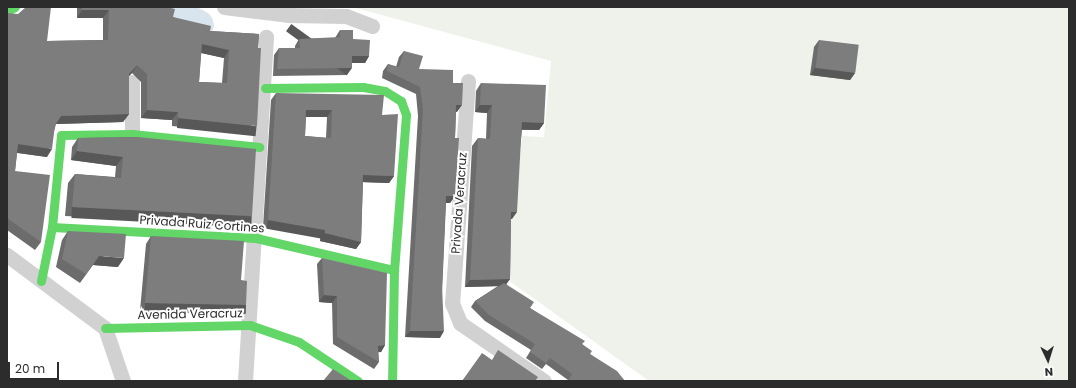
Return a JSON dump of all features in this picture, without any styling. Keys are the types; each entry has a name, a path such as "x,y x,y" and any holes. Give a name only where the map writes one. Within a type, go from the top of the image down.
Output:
{"street":[{"path":"7,11 15,7"},
{"path":"224,7 288,14 346,16 372,26"},
{"path":"245,381 256,238 258,146 265,88 266,37"},
{"name":"Privada Veracruz","path":"468,81 452,303 460,323 544,381"},
{"path":"132,82 132,134"},
{"path":"265,88 363,87 385,90 400,101 406,115 394,270 392,381"},
{"path":"41,281 52,227 61,135 132,134 258,146"},
{"name":"Privada Ruiz Cortines","path":"52,227 256,238 394,270"},
{"path":"7,255 105,328 122,381"},
{"name":"Avenida Veracruz","path":"105,328 250,325 299,342 358,381"}],"shaded area":[{"path":"352,7 1069,7 1069,381 649,381 497,272 515,206 522,136 544,137 551,61"}],"building":[{"path":"26,7 51,7 47,41 108,40 109,10 82,10 82,7 167,7 175,9 173,17 211,26 210,31 259,34 258,48 261,48 257,126 178,118 178,112 147,110 147,74 137,65 129,74 129,114 61,116 55,125 52,149 18,144 15,171 50,175 41,242 7,218 7,13 18,14","holes":["202,44 229,50 227,83 199,82"]},
{"path":"340,30 353,30 353,39 370,40 369,56 352,56 352,68 277,69 279,48 300,48 299,39 340,37"},
{"path":"819,40 859,45 855,73 816,68"},
{"path":"404,51 423,56 419,69 453,70 453,83 463,83 462,105 456,105 455,138 459,138 455,196 446,196 442,286 444,331 410,331 423,109 420,87 387,71 388,64 399,67"},
{"path":"481,83 546,85 544,123 522,122 517,212 511,212 510,279 470,280 478,138 490,139 492,105 480,105"},
{"path":"276,93 384,95 382,115 398,114 394,176 363,175 361,242 325,233 325,230 268,220","holes":["306,110 332,110 331,138 305,136"]},
{"path":"138,137 256,149 252,216 72,207 75,174 121,178 123,157 77,151 78,138"},
{"path":"68,231 126,234 124,258 99,256 86,274 62,259"},
{"path":"151,236 244,241 241,280 247,281 246,305 145,303"},
{"path":"322,258 387,273 385,345 378,346 379,362 337,337 337,296 324,295"},
{"path":"504,283 534,302 530,308 585,341 582,344 592,351 590,354 617,371 625,381 568,381 572,374 550,358 546,363 530,352 535,344 489,315 475,301"},
{"path":"498,350 538,377 535,381 462,381 482,353 492,360"},
{"path":"333,369 352,381 323,381"}],"waterway":[{"path":"163,7 198,25"}],"traffic: fast":[{"path":"7,11 15,7"},
{"path":"265,88 363,87 385,91 401,101 406,115 394,270 392,381"},
{"path":"41,281 52,227 61,135 132,134 259,147"},
{"path":"52,227 256,238 394,270"},
{"path":"105,328 250,325 299,342 358,381"}]}
